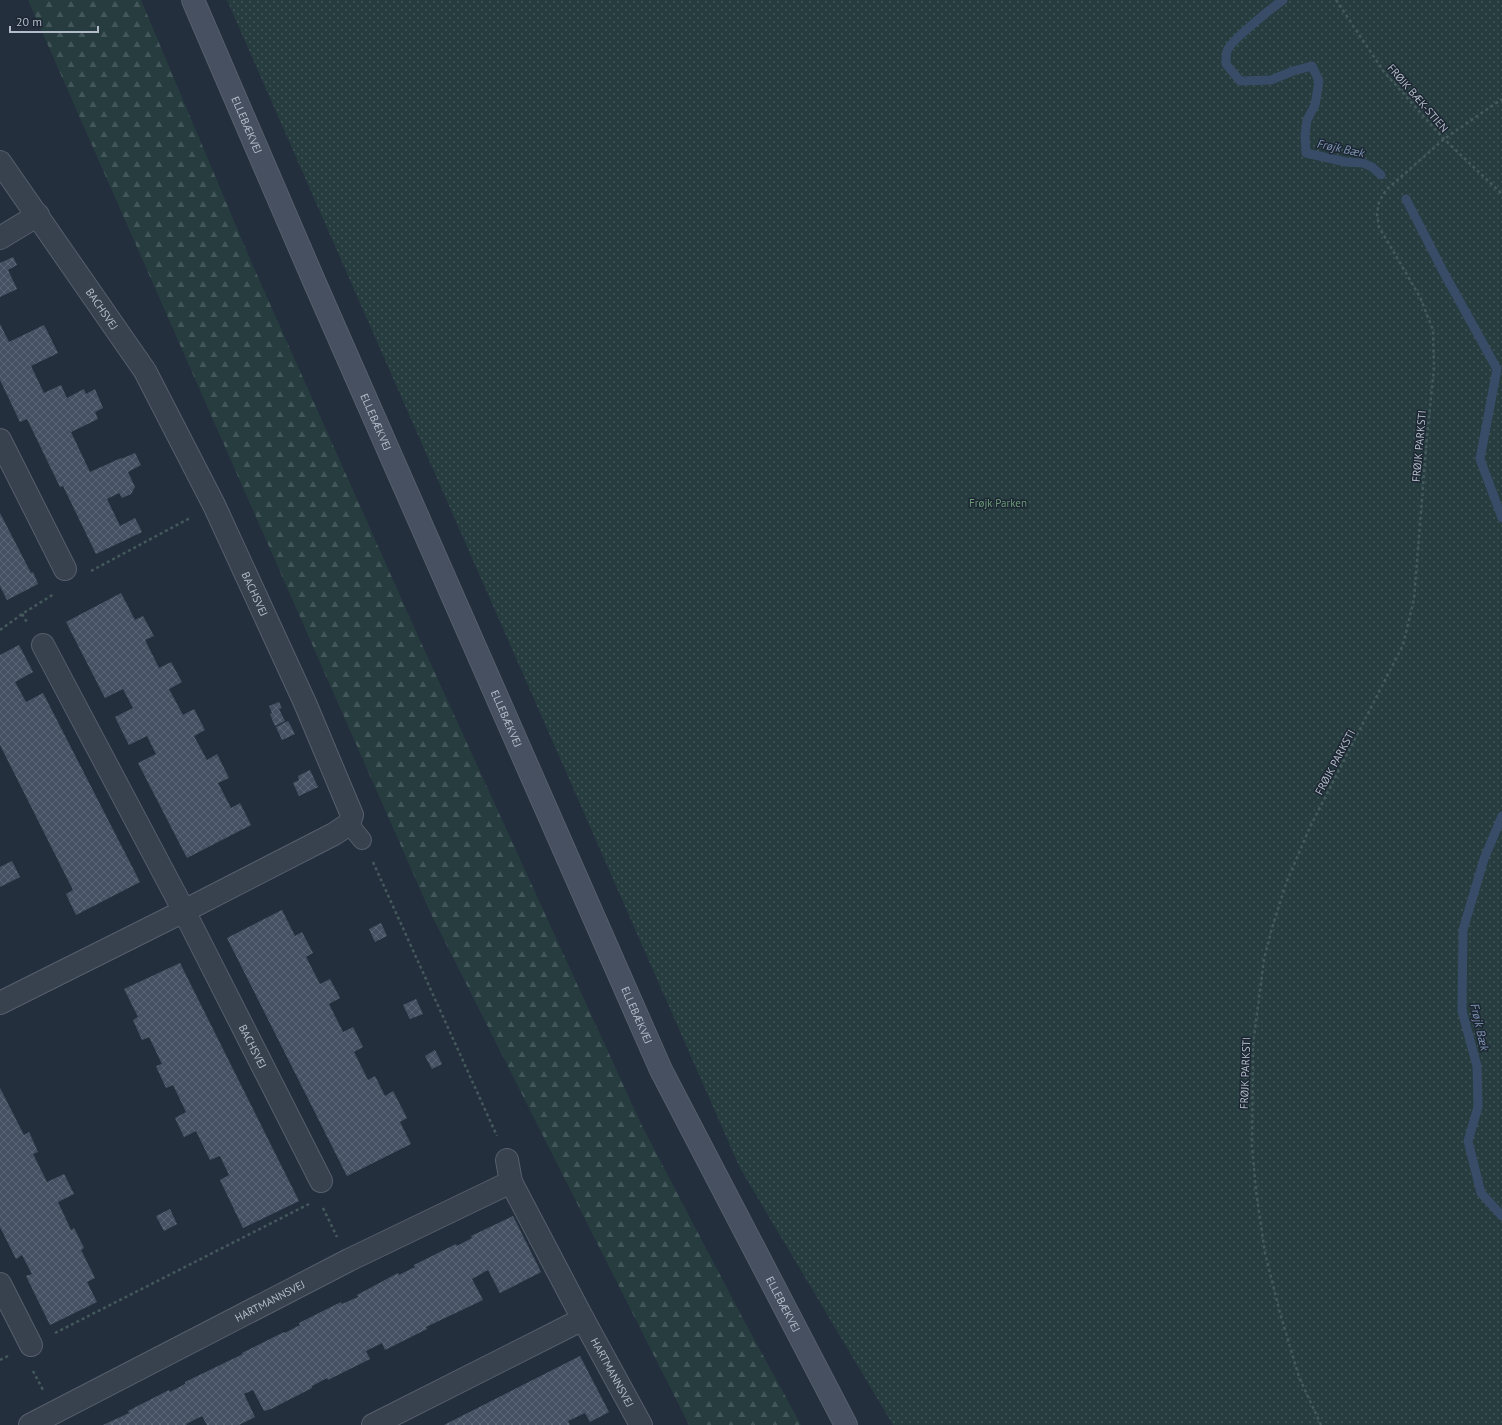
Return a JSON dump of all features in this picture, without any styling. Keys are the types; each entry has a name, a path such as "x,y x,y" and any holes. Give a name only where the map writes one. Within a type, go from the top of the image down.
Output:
{"street":[{"name":"ELLEBÆKVEJ","path":"193,0 314,281 661,1070 846,1425"},
{"name":"BACHSVEJ","path":"0,162 145,371 214,505 311,717 352,816 356,832"},
{"path":"0,238 38,215"},
{"path":"0,440 65,569"},
{"name":"BACHSVEJ","path":"43,645 184,911 320,1190"},
{"path":"0,1003 334,834 356,832"},
{"name":"HARTMANNSVEJ","path":"508,1160 511,1182 641,1425"},
{"name":"HARTMANNSVEJ","path":"30,1425 349,1260 511,1182"},
{"path":"0,1284 27,1347"},
{"path":"373,1425 583,1319"}],"path":[{"name":"FRØJK BÆK-STIEN","path":"1336,0 1384,72 1444,139 1502,194"},
{"name":"FRØJK PARKSTI","path":"1321,1425 1299,1377 1280,1313 1265,1253 1256,1191 1252,1146 1253,1045 1264,958 1287,881 1310,827 1371,710 1403,644 1414,599 1434,368 1433,330 1420,297 1378,227 1377,214 1379,202 1386,190 1444,139 1502,99"},
{"path":"86,574 214,505"},
{"path":"0,630 60,590"},
{"path":"356,832 508,1160"},
{"path":"0,1360 320,1190 349,1260"},
{"path":"27,1347 54,1412"}],"green space":[{"path":"28,0 141,0 250,259 418,636 642,1126 742,1317 801,1425 689,1425 431,914"},
{"name":"Frøjk Parken","path":"227,0 1502,0 1502,1425 893,1425 740,1168"}],"building":[{"path":"13,257 17,265 8,270 17,289 0,297 0,263"},
{"path":"0,324 9,342 44,325 58,353 31,366 44,393 61,385 67,398 84,389 86,394 95,389 103,408 95,412 98,419 71,432 90,472 135,453 141,465 128,472 135,487 131,494 122,498 119,493 107,499 120,526 135,518 142,532 96,554 63,486 60,487 27,419 20,422 0,380"},
{"path":"0,513 31,573 33,572 38,584 7,600 0,586"},
{"path":"121,593 135,620 143,616 154,636 145,640 159,668 171,662 182,682 169,689 183,715 194,709 205,730 194,736 207,760 217,754 229,778 218,783 231,808 240,803 251,825 187,858 138,763 156,754 147,736 129,745 115,717 133,708 123,689 105,698 66,622"},
{"path":"19,645 33,672 15,682 26,702 43,693 140,882 76,915 66,894 73,890 0,745 0,655"},
{"path":"279,702 282,708 279,709 285,721 275,726 270,714 272,713 269,706"},
{"path":"288,721 295,734 282,740 276,727"},
{"path":"310,770 318,787 299,796 293,783 299,780 298,776"},
{"path":"12,861 20,877 0,887 0,867"},
{"path":"282,910 295,936 302,932 313,953 306,957 320,984 330,979 340,998 329,1004 343,1032 353,1027 363,1047 354,1052 368,1080 375,1076 385,1096 393,1091 407,1118 400,1122 411,1144 347,1176 227,938"},
{"path":"381,923 387,936 375,942 369,929"},
{"path":"180,963 299,1201 243,1228 220,1180 229,1175 220,1156 210,1160 196,1131 184,1137 175,1118 186,1112 173,1085 166,1088 156,1066 162,1064 149,1037 142,1040 133,1020 138,1017 124,989"},
{"path":"416,999 423,1014 410,1019 403,1005"},
{"path":"435,1050 442,1064 432,1069 425,1056"},
{"path":"0,1088 24,1135 29,1132 38,1152 33,1154 47,1182 64,1174 74,1194 58,1202 71,1230 74,1228 84,1248 81,1250 95,1278 87,1282 97,1302 50,1325 26,1276 32,1274 22,1255 16,1259 0,1227"},
{"path":"170,1209 177,1224 164,1231 156,1216"},
{"path":"513,1216 541,1272 500,1293 488,1270 472,1279 483,1300 426,1327 427,1329 385,1350 382,1343 366,1351 370,1359 328,1380 327,1378 312,1386 312,1388 271,1409 264,1411 253,1390 244,1394 255,1417 239,1425 207,1425 202,1416 186,1424 187,1425 103,1425 129,1413 128,1411 169,1390 170,1392 185,1384 185,1382 243,1354 242,1353 284,1332 285,1333 300,1325 299,1323 341,1302 342,1304 358,1297 357,1295 398,1273 399,1275 415,1267 414,1265 456,1244 457,1246 472,1238 471,1236"},
{"path":"580,1356 609,1412 590,1422 585,1413 568,1421 570,1425 444,1425"}],"waterway":[{"name":"Frøjk Bæk","path":"1283,0 1252,24 1230,46 1227,51 1226,64 1240,81 1271,80 1293,71 1312,66 1319,81 1315,105 1307,120 1305,135 1306,153 1346,162 1363,163 1372,167 1381,175"},
{"name":"Frøjk Bæk","path":"1406,199 1444,273 1497,369 1480,459 1502,518"},
{"name":"Frøjk Bæk","path":"1502,816 1484,859 1463,930 1462,1011 1477,1066 1478,1107 1468,1141 1481,1193 1502,1216"}]}
